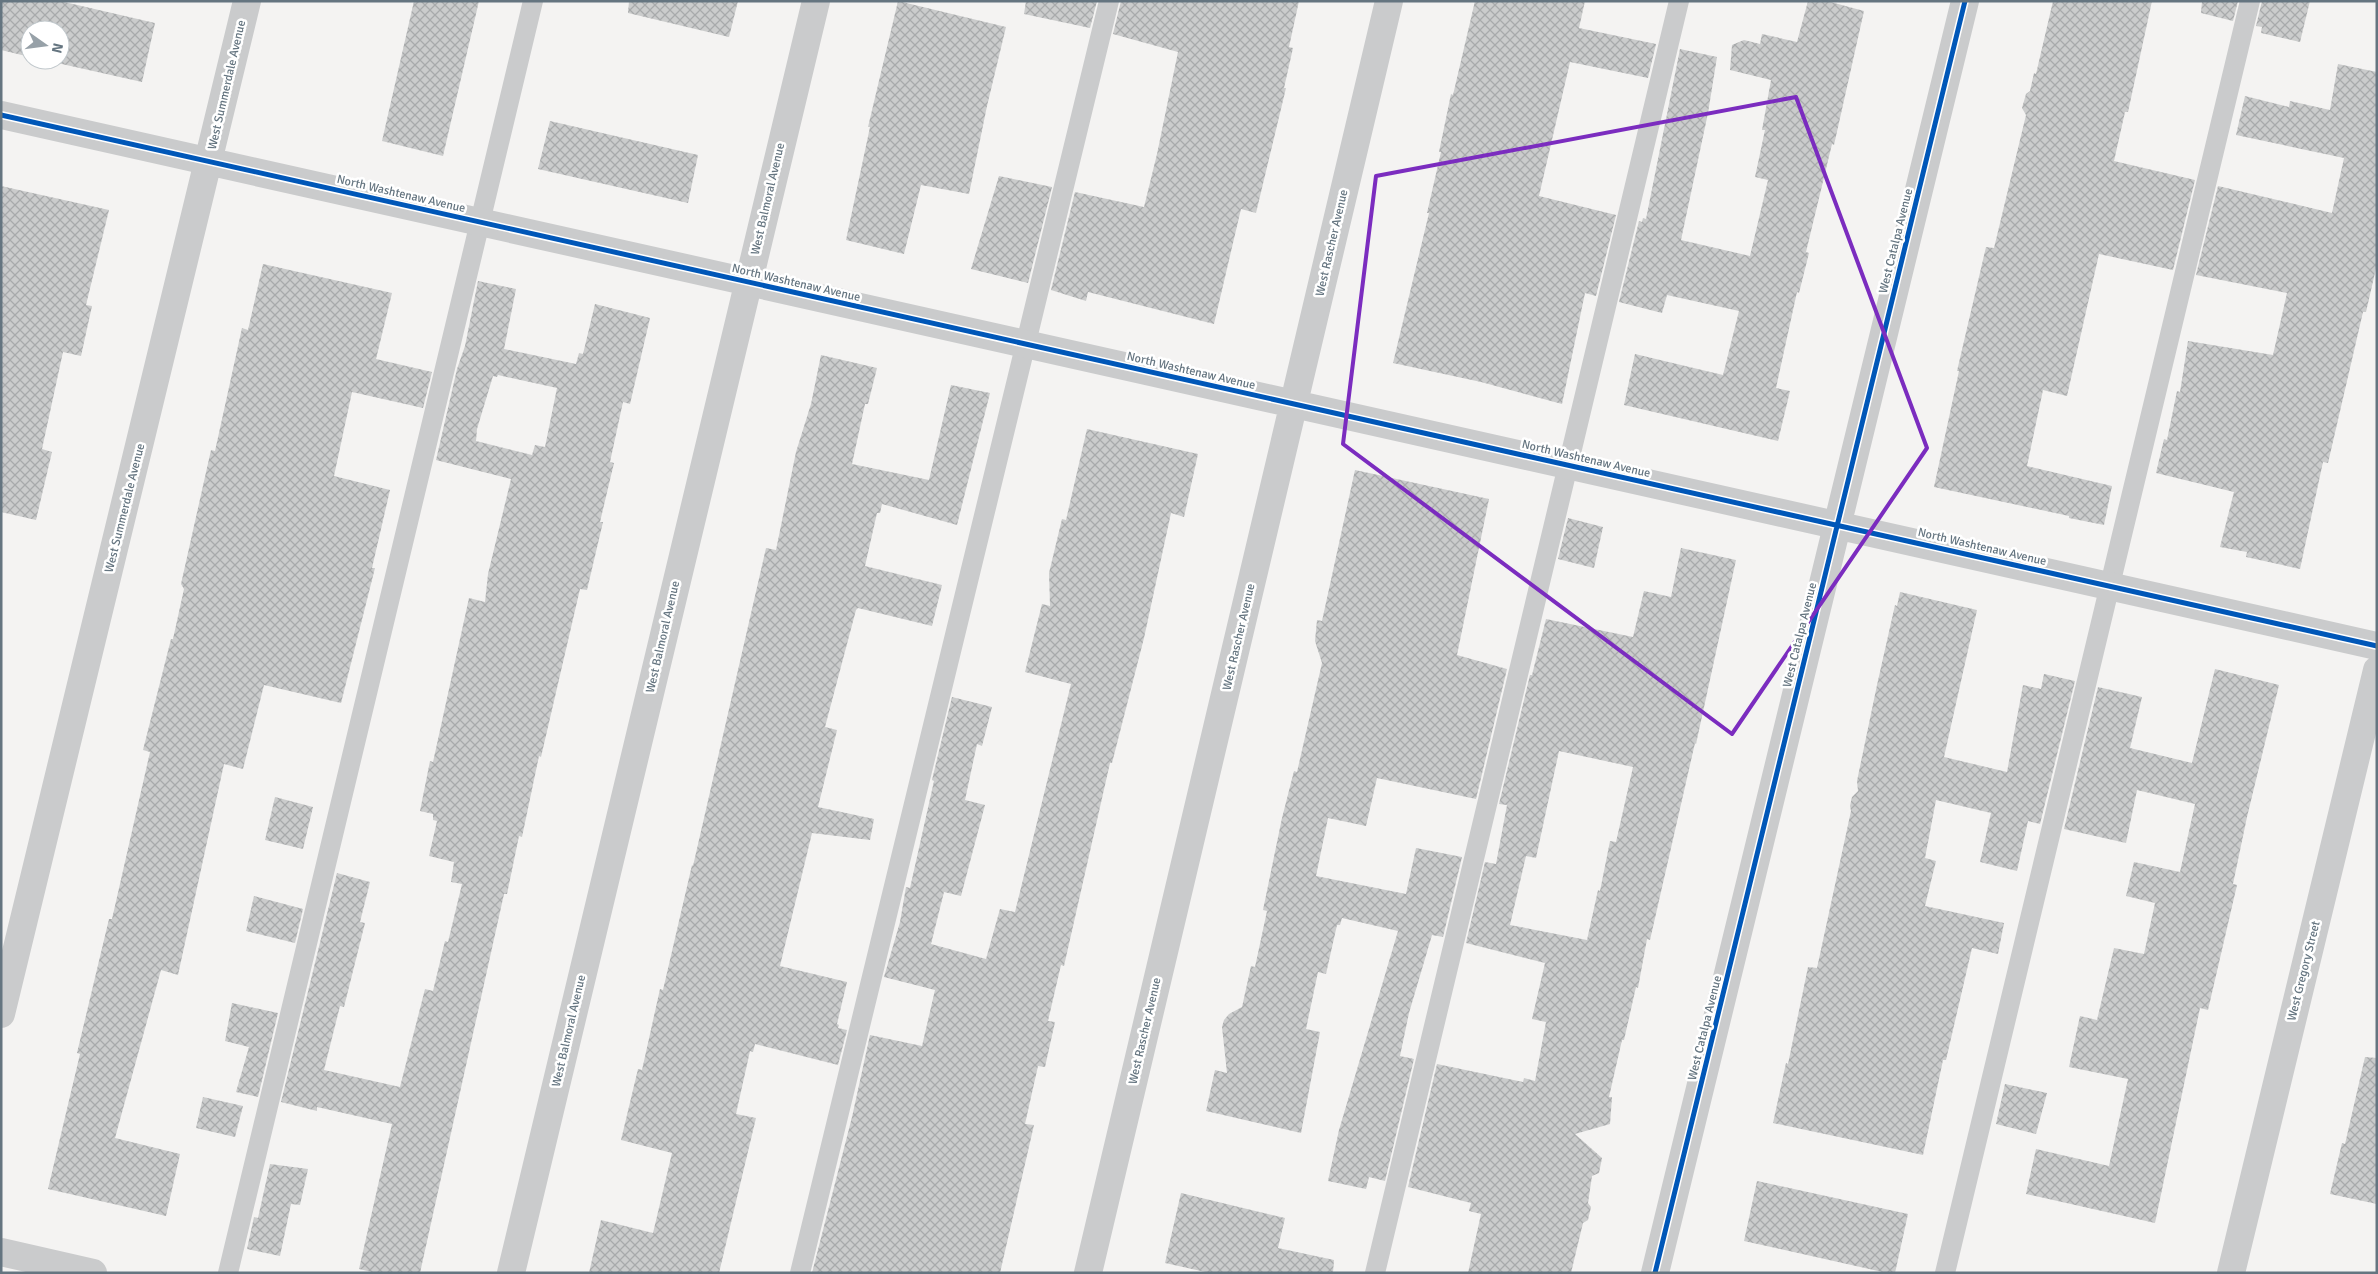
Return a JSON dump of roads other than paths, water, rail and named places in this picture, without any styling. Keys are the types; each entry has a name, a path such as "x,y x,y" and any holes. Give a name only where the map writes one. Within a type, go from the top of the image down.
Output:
{"street":[{"name":"West Summerdale Avenue","path":"1,1014 247,1"},
{"name":"West Balmoral Avenue","path":"511,1273 816,1"},
{"name":"West Rascher Avenue","path":"1088,1273 1389,1"},
{"name":"West Catalpa Avenue","path":"1655,1273 1965,1"},
{"name":"North Washtenaw Avenue","path":"1,115 2377,646"},
{"name":"West Gregory Street","path":"2231,1273 2377,670"},
{"path":"1,1252 93,1273"}],"lane":[{"path":"228,1273 533,1"},
{"path":"800,1273 1109,1"},
{"path":"1376,1273 1679,1"},
{"path":"1945,1273 2250,1"}]}
